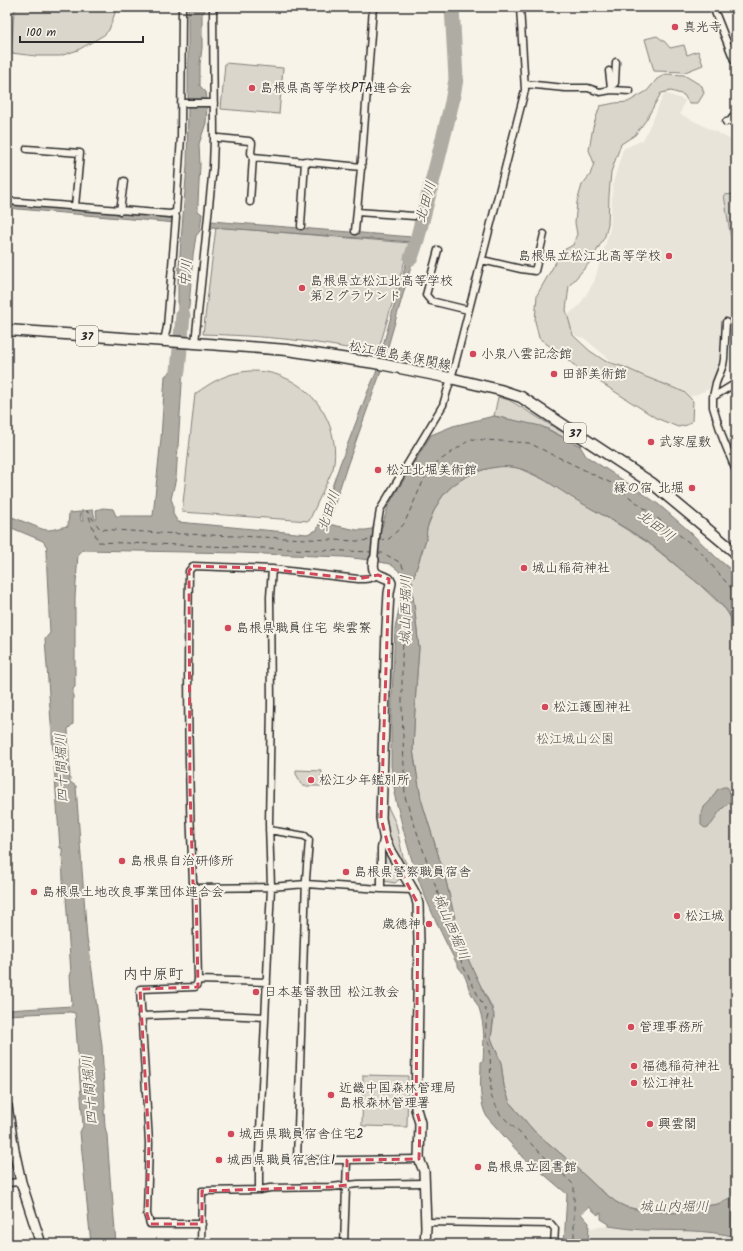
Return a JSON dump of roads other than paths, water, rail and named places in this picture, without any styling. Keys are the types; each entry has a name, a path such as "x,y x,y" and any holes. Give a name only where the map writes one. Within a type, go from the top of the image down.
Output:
{"main road":[{"name":"松江鹿島美保関線","path":"7,330 287,350 375,363 500,390 521,397 653,484 736,553"}],"street":[{"path":"166,341 183,103 182,7"},
{"path":"194,343 213,167 213,7"},
{"path":"355,231 362,167 373,7"},
{"path":"425,1244 424,1171 419,1159 420,1123 416,1109 420,944 418,904 413,890 389,849 384,836 381,818 387,627 391,583 389,578 374,571 373,566 380,510 443,405 482,260 526,84 520,7"},
{"path":"714,7 736,62"},
{"path":"611,88 615,83 616,62"},
{"path":"610,71 611,88"},
{"path":"526,84 565,88 588,88 600,92 611,88 630,91"},
{"path":"183,103 212,103"},
{"path":"726,122 736,113"},
{"path":"219,138 249,141 252,143 251,153 253,157 250,202"},
{"path":"28,149 80,152 75,206"},
{"path":"253,157 362,167"},
{"path":"301,226 305,161"},
{"path":"120,211 124,181"},
{"path":"7,200 120,211 172,214 175,218"},
{"path":"357,212 414,216"},
{"path":"482,260 536,271 544,234"},
{"path":"438,250 426,295 431,301 468,310"},
{"path":"726,322 724,359 716,383 713,397 713,407 716,419 736,471"},
{"path":"713,397 736,383"},
{"path":"202,1224 150,1224 147,1214 149,1143 140,989 195,987 198,980 196,888 193,883 190,824 188,650 189,571 193,566 272,569 358,579 374,578 378,574"},
{"path":"258,1190 271,887 268,824 271,703 270,597 272,569"},
{"path":"269,830 305,836 309,840 306,884 297,1160 419,1159"},
{"path":"381,890 381,848 384,836"},
{"path":"196,888 271,887 306,884 381,890 413,890"},
{"path":"198,980 267,982"},
{"path":"141,1016 199,1014 265,1016"},
{"path":"7,1106 21,1182 41,1244"},
{"path":"344,1244 347,1160"},
{"path":"7,1183 21,1182"},
{"path":"201,1244 202,1191 424,1183"},
{"path":"425,1222 550,1224 555,1229 554,1244"}],"water":[{"path":"188,7 205,7 205,11 202,14 200,86 206,92 207,99 188,99"},
{"path":"188,106 207,106 206,123 199,144 200,165 198,211 202,214 200,231 196,236 193,255 185,335 176,335 178,314 178,279 187,165"},
{"path":"7,204 176,218 176,223 7,208"},
{"path":"211,221 412,237 419,239 380,374 328,524 357,530 382,527 388,506 431,435 453,426 494,416 541,426 580,446 586,456 658,504 736,574 736,634 730,616 721,604 653,546 629,530 535,475 519,468 503,467 473,473 455,483 442,497 429,522 427,536 414,576 412,576 411,581 413,582 411,586 419,648 413,750 421,799 468,959 494,1014 491,1038 501,1063 504,1086 510,1103 534,1131 598,1188 616,1202 626,1207 640,1210 675,1213 677,1212 677,1205 699,1204 706,1206 718,1204 736,1195 736,1237 725,1234 702,1232 643,1230 609,1226 609,1224 601,1219 601,1213 598,1215 589,1207 581,1214 589,1223 588,1244 564,1244 567,1194 540,1171 541,1169 531,1160 527,1162 487,1117 481,1097 481,1062 483,1061 484,1041 481,1014 469,989 465,976 459,968 441,933 420,884 394,793 391,766 391,720 395,628 405,580 398,570 390,564 344,557 83,550 78,554 75,598 75,687 73,689 73,724 68,729 70,782 76,786 87,939 102,1046 105,1127 107,1135 116,1244 91,1244 80,1132 83,1126 75,1013 7,1015 7,1010 72,1006 66,897 62,889 62,848 60,848 45,639 50,633 47,547 43,541 7,526 7,515 42,529 49,530 68,526 69,513 80,512 81,521 83,521 81,511 93,510 95,519 97,519 96,510 103,508 113,509 116,516 153,516 161,438 165,376 172,370 174,351 184,352 176,478 171,499 173,504 173,514 178,522 307,534 317,530 340,464 376,373 412,242 211,227"},
{"path":"727,787 729,790 731,800 719,812 710,826 705,828 701,825 701,816 704,807 717,790"}],"waterway":[{"name":"北田川","path":"411,258 438,159 456,79 452,7"},
{"name":"中川","path":"178,371 183,315"}],"place":[{"name":"真光寺","path":"675,27"},
{"name":"島根県高等学校PTA連合会","path":"252,88"},
{"name":"島根県立松江北高等学校","path":"669,256"},
{"name":"島根県立松江北高等学校 第２グラウンド","path":"302,288"},
{"name":"小泉八雲記念館","path":"473,354"},
{"name":"田部美術館","path":"554,374"},
{"name":"武家屋敷","path":"651,442"},
{"name":"松江北堀美術館","path":"378,470"},
{"name":"縁の宿 北堀","path":"692,488"},
{"name":"城山稲荷神社","path":"524,568"},
{"name":"島根県職員住宅 柴雲寮","path":"228,628"},
{"name":"松江護國神社","path":"545,707"},
{"name":"松江少年鑑別所","path":"311,780"},
{"name":"島根県自治研修所","path":"122,861"},
{"name":"島根県警察職員宿舎","path":"346,872"},
{"name":"島根県土地改良事業団体連合会","path":"34,892"},
{"name":"松江城","path":"677,916"},
{"name":"歳徳神","path":"429,924"},
{"name":"日本基督教団 松江教会","path":"256,992"},
{"name":"管理事務所","path":"631,1027"},
{"name":"福徳稲荷神社","path":"634,1066"},
{"name":"松江神社","path":"634,1083"},
{"name":"近畿中国森林管理局 島根森林管理署","path":"331,1095"},
{"name":"興雲閣","path":"650,1124"},
{"name":"城西県職員宿舎住宅2","path":"231,1134"},
{"name":"城西県職員宿舎住1","path":"219,1160"},
{"name":"島根県立図書館","path":"478,1167"}],"district":[{"name":"内中原町","path":"153,975"}],"water label":[{"name":"城山西堀川","path":"406,610"},
{"name":"四十間堀川","path":"62,768"},
{"name":"城山西堀川","path":"451,927"},
{"name":"四十間堀川","path":"90,1090"},
{"name":"城山内堀川","path":"674,1207"}],"park label":[{"name":"松江城山公園","path":"575,739"}]}
